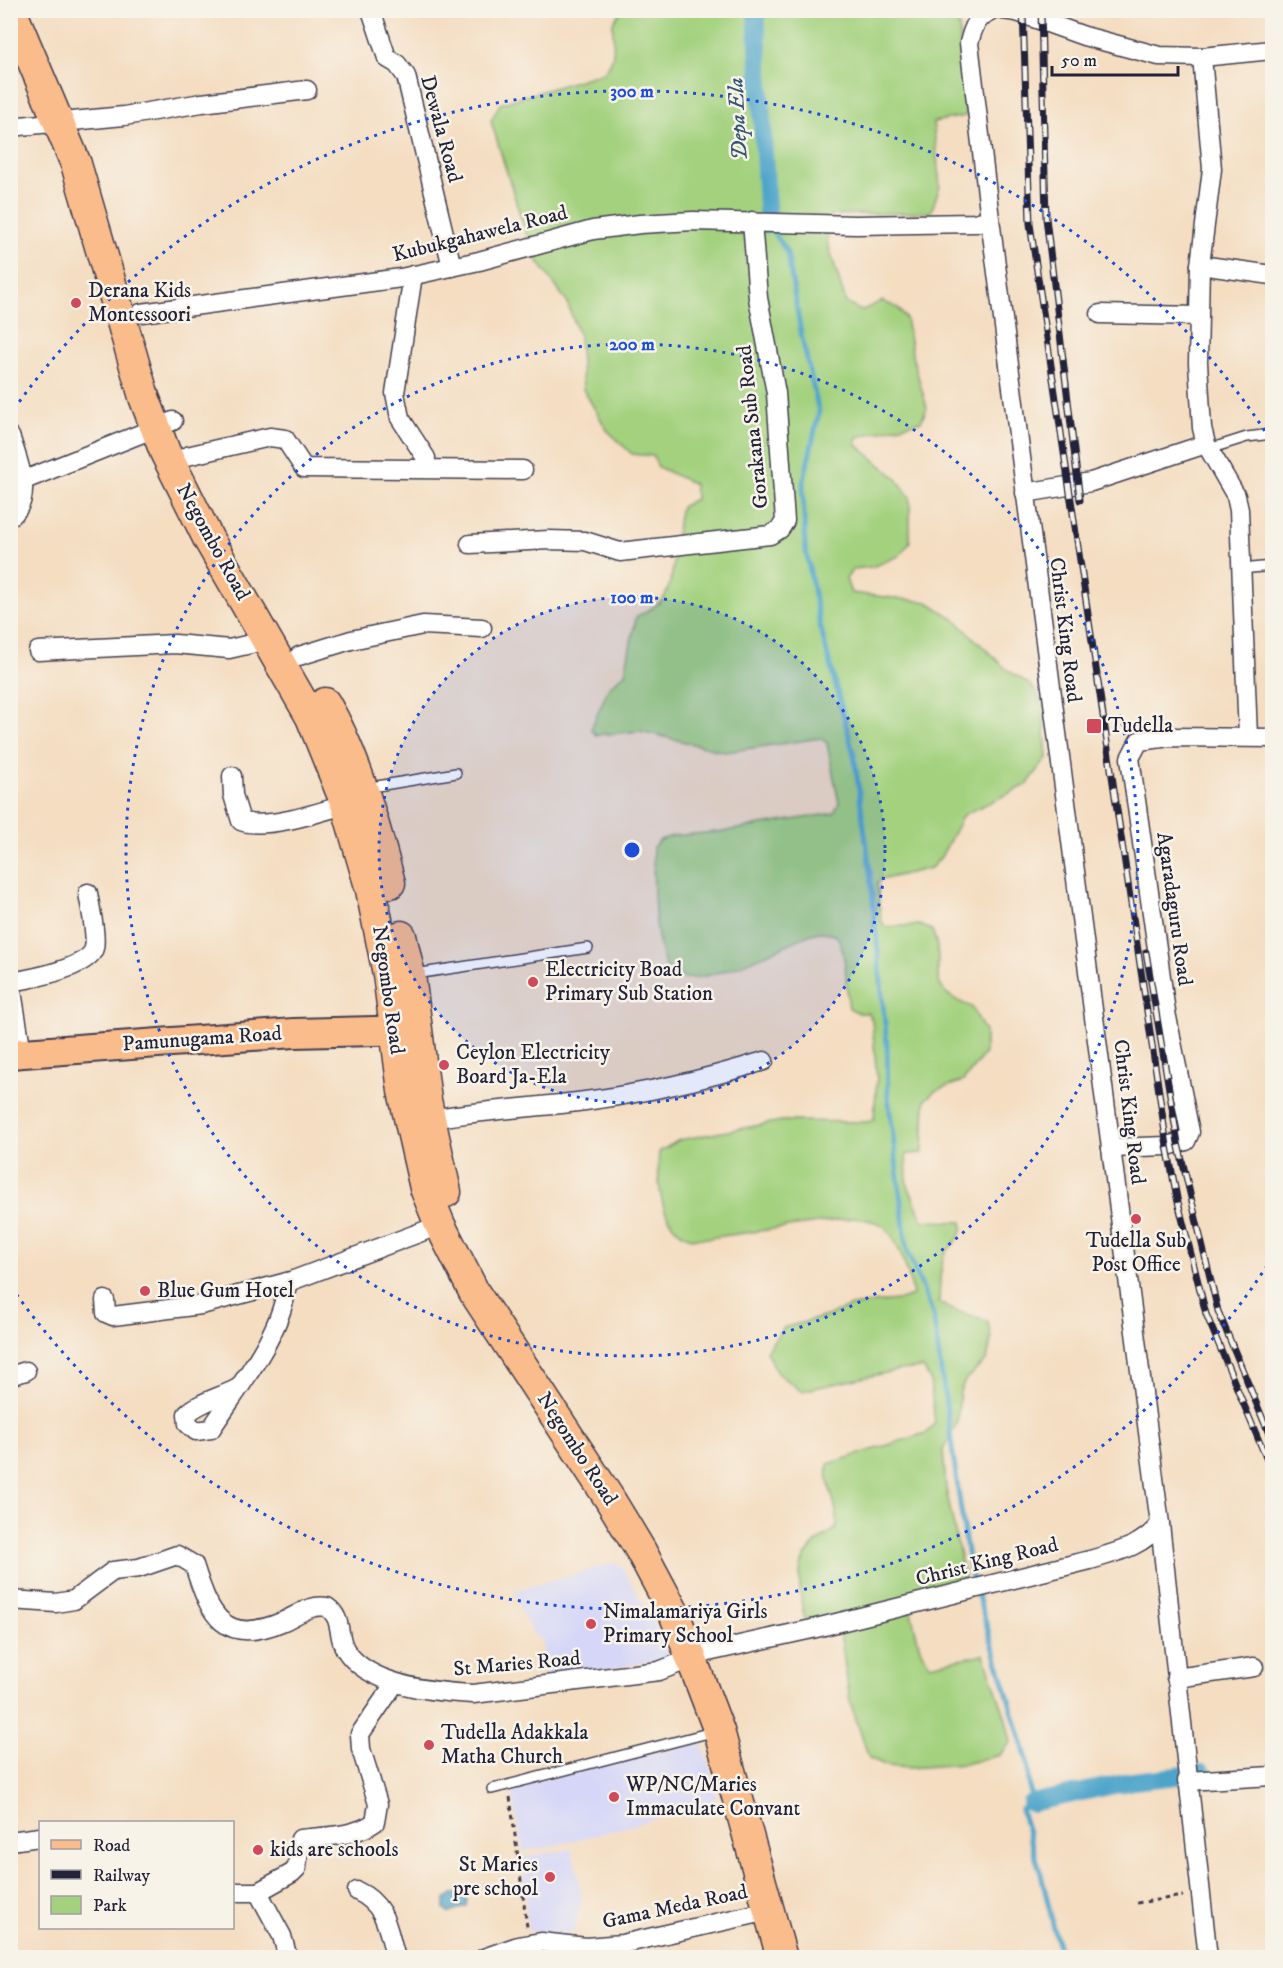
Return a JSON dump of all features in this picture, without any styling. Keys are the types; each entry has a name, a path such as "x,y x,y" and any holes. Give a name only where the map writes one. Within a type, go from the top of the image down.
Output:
{"highway":[{"name":"Negombo Road","path":"11,10 70,122 95,161 141,312 165,425 204,529 357,797 382,851 410,975 403,1091 425,1188 440,1225 474,1292 641,1551 674,1613 700,1655 739,1741 800,1958"},
{"name":"Negombo Road","path":"32,10 70,122 76,164 144,397 188,456 226,536 329,708 357,797 371,890 388,974 431,1119 439,1150 442,1182 457,1219 492,1285 623,1487 675,1580 700,1655 782,1958"}],"main road":[{"name":"Pamunugama Road","path":"16,1053 294,1033 405,1030"}],"street":[{"name":"Dewala Road","path":"370,10 387,58 406,76 452,267"},
{"path":"990,219 969,43 973,27 982,15 992,10"},
{"path":"1012,11 1058,18 1084,36 1159,56 1202,57 1272,50"},
{"path":"1202,57 1212,169 1200,265 1198,363 1202,428 1207,446 1236,496 1248,737"},
{"path":"10,127 70,122 307,90"},
{"name":"Kubukgahawela Road","path":"141,312 413,275 593,230 693,221 787,221 856,225 975,223 990,219"},
{"name":"Christ King Road","path":"700,1655 957,1593 1130,1548 1149,1538 1160,1524 990,219"},
{"name":"Gorakana Sub Road","path":"470,544 549,540 585,541 620,552 770,535 780,529 785,521 776,393 758,298 755,221"},
{"path":"1200,265 1272,275"},
{"path":"413,275 394,393 400,418 426,458 425,467"},
{"path":"1100,314 1199,316"},
{"path":"22,481 165,425"},
{"path":"10,436 24,495 22,503 10,518"},
{"path":"188,456 270,437 285,439 304,468 425,467 523,470"},
{"path":"1025,493 1091,482 1207,446"},
{"path":"299,656 351,640 423,625 482,628"},
{"path":"38,651 175,644 228,649 268,640"},
{"name":"Agaradaguru Road","path":"1111,1148 1167,1146 1185,1141 1190,1132 1166,1012 1130,758 1139,741 1170,737 1272,738"},
{"path":"232,776 233,795 241,821 249,824 277,821 357,797"},
{"path":"16,1053 11,981 45,976 89,958 95,948 88,893"},
{"path":"431,1119 623,1095 722,1074 764,1061"},
{"path":"105,1300 106,1313 112,1316 201,1305 287,1282 440,1225"},
{"path":"236,1389 272,1331 286,1297 287,1282"},
{"path":"1160,1524 1208,1958"},
{"name":"St Maries Road","path":"10,1600 56,1603 74,1600 113,1571 138,1568 177,1555 194,1565 204,1597 214,1617 226,1625 240,1629 254,1629 284,1621 310,1608 327,1607 337,1618 342,1643 351,1659 395,1683 450,1693 473,1694 659,1671 700,1655"},
{"path":"1176,1678 1254,1667"},
{"path":"234,1892 258,1892 297,1868 300,1839 350,1833 366,1828 375,1822 378,1804 363,1760 360,1734 395,1683"},
{"path":"1187,1781 1272,1776"},
{"path":"10,1841 39,1837"},
{"path":"357,1891 372,1898 381,1909 396,1958"},
{"path":"258,1892 282,1936 288,1958"},
{"name":"Gama Meda Road","path":"495,1955 541,1942 586,1947 622,1944 769,1911"}],"lane":[{"path":"1207,446 1272,434"},
{"path":"1241,568 1272,566"},
{"path":"357,797 456,773"},
{"path":"410,975 588,948"},
{"path":"492,1789 719,1731"}],"path":[{"path":"508,1784 529,1944"},
{"path":"1137,1903 1200,1893"}],"shaded area":[{"name":"Nimalamariya Girls Primary School","path":"614,1563 621,1566 663,1638 670,1657 552,1681 545,1674 542,1639 534,1635 522,1614 514,1591"},
{"name":"WP/NC/Maries Immaculate Convant","path":"703,1745 716,1788 716,1799 641,1823 545,1848 523,1851 511,1787 610,1762"},
{"name":"St Maries pre school","path":"572,1849 582,1897 574,1931 558,1934 528,1931 523,1857"}],"green space":[{"path":"621,11 922,11 947,15 959,26 966,116 933,122 940,186 931,212 831,215 827,241 846,303 861,311 882,301 898,308 906,318 913,359 927,408 921,421 857,437 856,444 896,478 910,497 910,542 899,556 872,567 853,569 846,579 851,593 928,602 954,619 1005,668 1029,684 1037,693 1043,707 1047,758 1027,785 963,815 941,857 931,868 880,880 877,883 881,921 886,927 919,925 932,930 938,956 940,984 945,992 955,1000 972,1007 985,1032 985,1053 963,1081 935,1091 925,1100 923,1153 906,1154 907,1183 923,1221 962,1222 960,1236 943,1259 939,1302 988,1322 991,1339 987,1360 966,1379 960,1391 957,1423 943,1450 946,1489 965,1580 953,1586 907,1596 920,1649 930,1665 984,1654 1006,1719 1011,1742 1000,1755 964,1764 908,1768 887,1766 869,1758 850,1701 840,1631 804,1618 800,1589 801,1566 805,1556 822,1538 836,1529 836,1513 828,1481 828,1464 926,1433 935,1423 930,1379 923,1368 899,1370 801,1391 777,1373 766,1351 783,1328 827,1316 851,1306 904,1299 913,1295 898,1247 888,1230 882,1225 854,1218 708,1238 691,1238 671,1223 662,1200 659,1152 679,1140 782,1121 868,1122 874,1119 877,1078 872,1020 868,1013 859,1013 849,1008 845,962 837,936 825,932 816,933 731,969 697,978 669,975 659,944 654,896 653,847 660,840 673,836 726,831 834,813 839,803 827,743 820,738 725,752 641,731 596,735 591,729 609,687 625,673 636,617 663,599 668,590 681,507 695,499 694,484 658,467 653,456 632,454 607,430 583,389 579,336 567,302 532,253 491,121 500,104 602,73 613,56 613,22"}],"water":[{"path":"462,1893 467,1897 467,1906 450,1913 445,1909 445,1900 452,1894"}],"waterway":[{"name":"Depa Ela","path":"756,10 768,224"},
{"path":"771,228 787,252 802,338 819,412 803,484 805,545 820,626 854,755 870,870 887,1044 888,1096 907,1250 933,1314 969,1566 1027,1760 1031,1803 1021,1810 1041,1874 1061,1958"},
{"path":"1031,1803 1133,1781 1203,1773"}],"railway":[{"path":"1023,10 1030,224 1167,1146 1177,1198 1206,1314 1272,1472"},
{"path":"1041,10 1046,218 1080,500"},
{"path":"1146,952 1178,1143 1218,1311 1272,1441"}],"place":[{"name":"Derana Kids Montessoori","path":"76,303"},
{"name":"Tudella","path":"1094,726"},
{"name":"Electricity Boad Primary Sub Station","path":"533,982"},
{"name":"Ceylon Electricity Board Ja-Ela","path":"444,1065"},
{"name":"Tudella Sub Post Office","path":"1136,1219"},
{"name":"Blue Gum Hotel","path":"145,1291"},
{"name":"Nimalamariya Girls Primary School","path":"591,1624"},
{"name":"Tudella Adakkala Matha Church","path":"429,1745"},
{"name":"WP/NC/Maries Immaculate Convant","path":"614,1797"},
{"name":"kids are schools","path":"258,1850"},
{"name":"St Maries pre school","path":"550,1877"}]}
